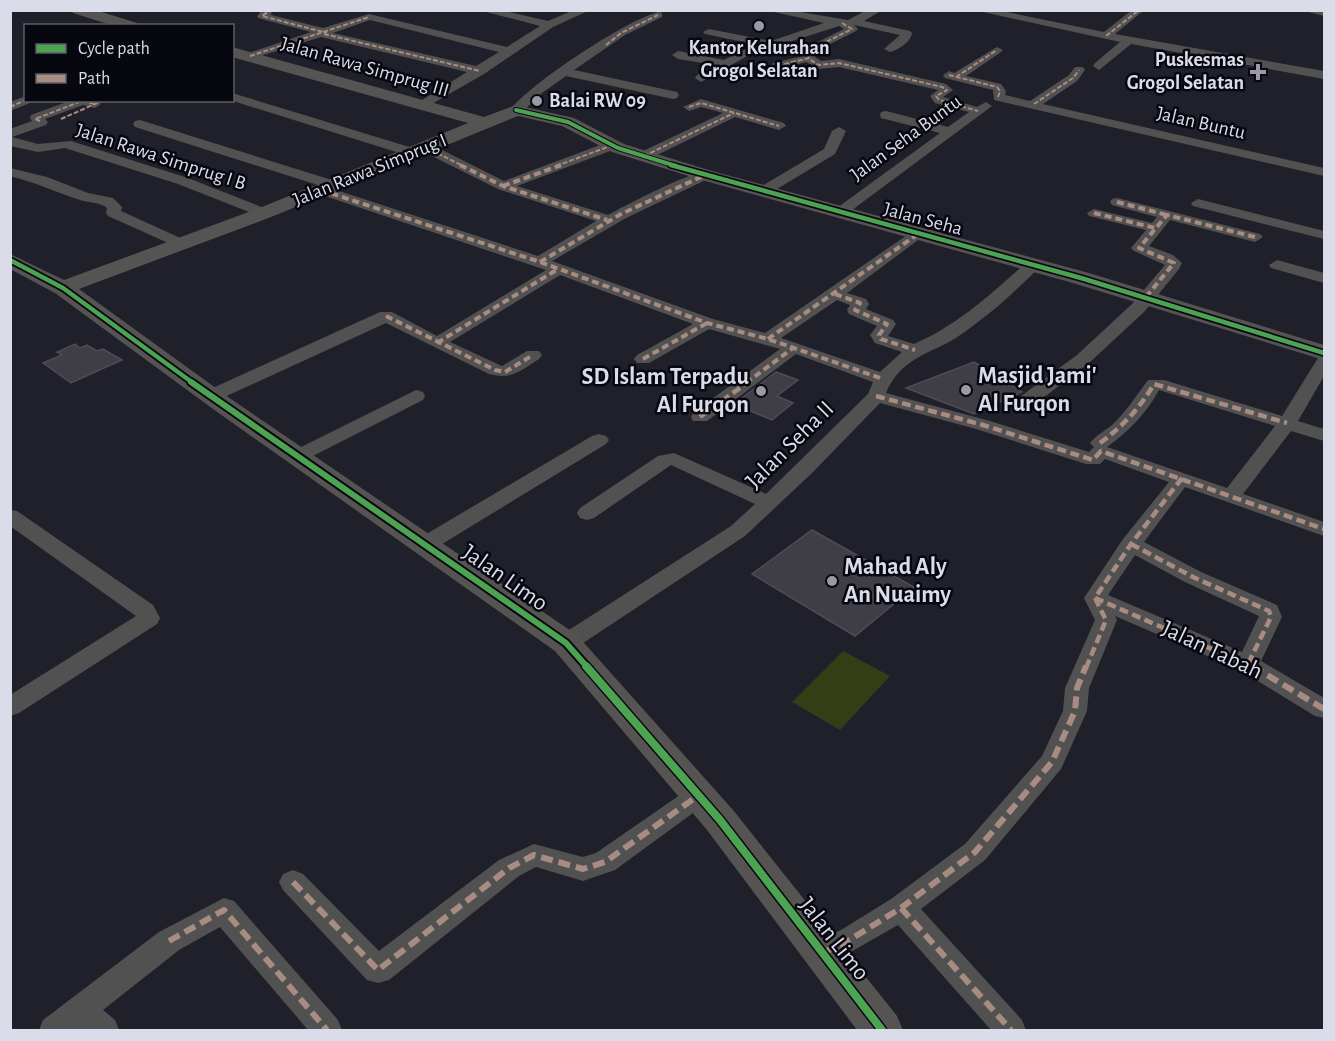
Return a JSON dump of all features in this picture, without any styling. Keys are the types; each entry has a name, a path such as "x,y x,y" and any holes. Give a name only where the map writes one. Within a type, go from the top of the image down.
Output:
{"street":[{"path":"78,10 125,24"},
{"path":"263,10 268,12 262,15 326,33 480,71"},
{"path":"369,17 366,16 381,10"},
{"path":"484,10 549,25"},
{"path":"423,105 480,71 549,25 585,10"},
{"path":"770,10 841,23 852,29 808,52 813,61"},
{"path":"855,22 878,10"},
{"path":"979,10 1106,36 1324,75"},
{"path":"1106,36 1139,10"},
{"path":"1306,10 1324,14"},
{"name":"Jalan Rawa Simprug I","path":"63,288 264,213 516,110 538,90 621,33 658,15"},
{"path":"239,55 326,33 369,17 509,51"},
{"path":"701,78 745,53 841,23 855,22 906,33 906,37 890,49"},
{"path":"709,32 770,44"},
{"path":"1099,66 1129,40"},
{"path":"997,50 952,76 997,87 1000,91 998,96"},
{"name":"Jalan Rawa Simprug III","path":"239,55 487,123"},
{"path":"678,55 726,64"},
{"path":"766,74 777,66 813,61 839,63 942,87 947,90 936,96 939,100 978,111"},
{"path":"1034,104 1073,78 1079,70"},
{"path":"565,72 673,95"},
{"name":"Jalan Seha Buntu","path":"839,213 998,96"},
{"name":"Jalan Buntu","path":"998,96 1324,172"},
{"path":"234,99 418,150 503,186 607,220"},
{"path":"10,107 24,101"},
{"path":"10,134 41,122 36,118 79,102"},
{"path":"61,119 100,102"},
{"path":"688,107 701,103 779,126"},
{"name":"Jalan Seha","path":"516,110 568,122 613,145 705,175 1146,297 1324,353"},
{"path":"644,156 734,113"},
{"path":"886,115 950,132"},
{"path":"140,124 327,187 707,323 768,339 879,387 983,425 1093,460 1101,451 1324,529"},
{"path":"762,192 830,151 839,131"},
{"name":"Jalan Rawa Simprug I B","path":"10,141 46,149 66,144 183,181 264,213"},
{"path":"503,186 613,145"},
{"path":"12,172 42,180 85,197 108,201 115,207 113,213 182,244"},
{"path":"540,262 607,220 705,175"},
{"path":"1117,202 1255,237"},
{"path":"1198,203 1324,234"},
{"path":"1094,213 1155,228"},
{"path":"1024,403 1083,359 1146,297 1174,262 1170,258 1156,256 1139,248 1167,214"},
{"path":"768,339 918,234"},
{"name":"Jalan Limo","path":"10,260 63,288 211,396 566,642 699,795 882,1030"},
{"path":"1277,265 1324,278"},
{"name":"Jalan Seha II","path":"566,642 738,531 769,503 915,350 943,338 982,311 1033,266"},
{"path":"437,343 558,269"},
{"path":"835,294 861,303 855,310 887,324 879,335 881,339 915,350"},
{"path":"211,396 386,316 437,343 504,372 533,355"},
{"path":"643,359 707,323"},
{"path":"700,417 793,348"},
{"path":"1231,496 1287,423 1324,362"},
{"path":"1100,442 1118,430 1141,405 1154,384 1324,435"},
{"path":"298,456 416,396"},
{"path":"426,544 599,440"},
{"path":"587,513 665,460 674,459 769,503"},
{"path":"822,953 901,908 975,852 1053,762 1075,711 1077,688 1106,621 1095,598 1131,544 1182,478"},
{"path":"10,516 145,611 149,618 10,707"},
{"path":"1131,544 1193,577 1269,611 1271,617 1248,664"},
{"name":"Jalan Tabah","path":"1095,598 1248,664 1324,709"},
{"path":"293,882 378,970 509,867 534,855 584,869 605,862 699,795"},
{"path":"901,908 1011,1030"},
{"path":"54,1030 169,941 224,910 327,1030"},
{"path":"79,1010 104,1030"}],"green space":[{"path":"843,651 890,676 840,730 792,702"}],"building":[{"path":"75,344 80,348 87,345 97,351 103,349 122,360 71,383 43,363 62,355 57,352"},
{"name":"Masjid Jami' Al Furqon","path":"974,362 1022,392 974,414 906,388"},
{"name":"SD Islam Terpadu Al Furqon","path":"776,372 798,380 777,396 793,403 772,420 734,404"},
{"name":"Mahad Aly An Nuaimy","path":"812,530 914,587 855,636 752,574"}],"marked path":[{"path":"263,10 268,12 262,16 327,33"},
{"path":"1106,36 1139,10"},
{"path":"606,45 621,33 658,15"},
{"path":"250,56 369,17"},
{"path":"842,23 852,29 812,49 808,53 809,59 819,65 839,63 942,87 947,90 936,96 939,100 978,111"},
{"path":"324,34 480,71"},
{"path":"956,77 997,50"},
{"path":"766,74 777,66 809,58"},
{"path":"1034,104 1073,78 1079,70"},
{"path":"949,75 997,87 1000,91 998,97"},
{"path":"10,107 24,101"},
{"path":"40,121 35,119 79,102"},
{"path":"86,102 95,104"},
{"path":"61,119 99,102"},
{"path":"689,107 701,103 779,126"},
{"path":"644,156 734,113"},
{"path":"503,186 613,145"},
{"path":"425,147 503,186 607,220"},
{"path":"540,262 621,214 705,175"},
{"path":"321,190 540,262 707,323 768,339 883,379"},
{"path":"1117,202 1167,215"},
{"path":"1094,213 1155,228"},
{"path":"1146,297 1174,263 1167,258 1139,248 1167,215 1255,237"},
{"path":"768,339 918,234"},
{"path":"437,343 558,269"},
{"path":"835,294 860,303 855,310 887,324 879,335 881,339 915,350"},
{"path":"386,316 495,370 505,372 533,355"},
{"path":"643,359 707,323"},
{"path":"700,417 793,348"},
{"path":"1100,443 1118,430 1141,406 1154,384 1287,423"},
{"path":"876,396 983,425 1093,460 1101,451 1324,529"},
{"path":"823,953 851,939 901,908 975,852 1052,762 1075,711 1077,688 1106,620 1095,598 1131,544 1182,478"},
{"path":"1131,544 1193,577 1269,611 1271,617 1248,664"},
{"path":"1095,598 1248,664 1324,709"},
{"path":"293,882 378,970 509,868 534,855 583,869 605,862 699,795"},
{"path":"901,908 1011,1030"},
{"path":"169,941 224,910 327,1030"}],"cycle path":[{"path":"516,110 568,122 618,148 705,175 1081,278 1324,353"},
{"path":"10,260 63,288 222,404 566,643 720,820 882,1030"}],"place":[{"name":"Kantor Kelurahan Grogol Selatan","path":"759,26"},
{"name":"Puskesmas Grogol Selatan","path":"1258,72"},
{"name":"Balai RW 09","path":"537,101"},
{"name":"Masjid Jami' Al Furqon","path":"966,390"},
{"name":"SD Islam Terpadu Al Furqon","path":"761,391"},
{"name":"Mahad Aly An Nuaimy","path":"832,581"}]}
